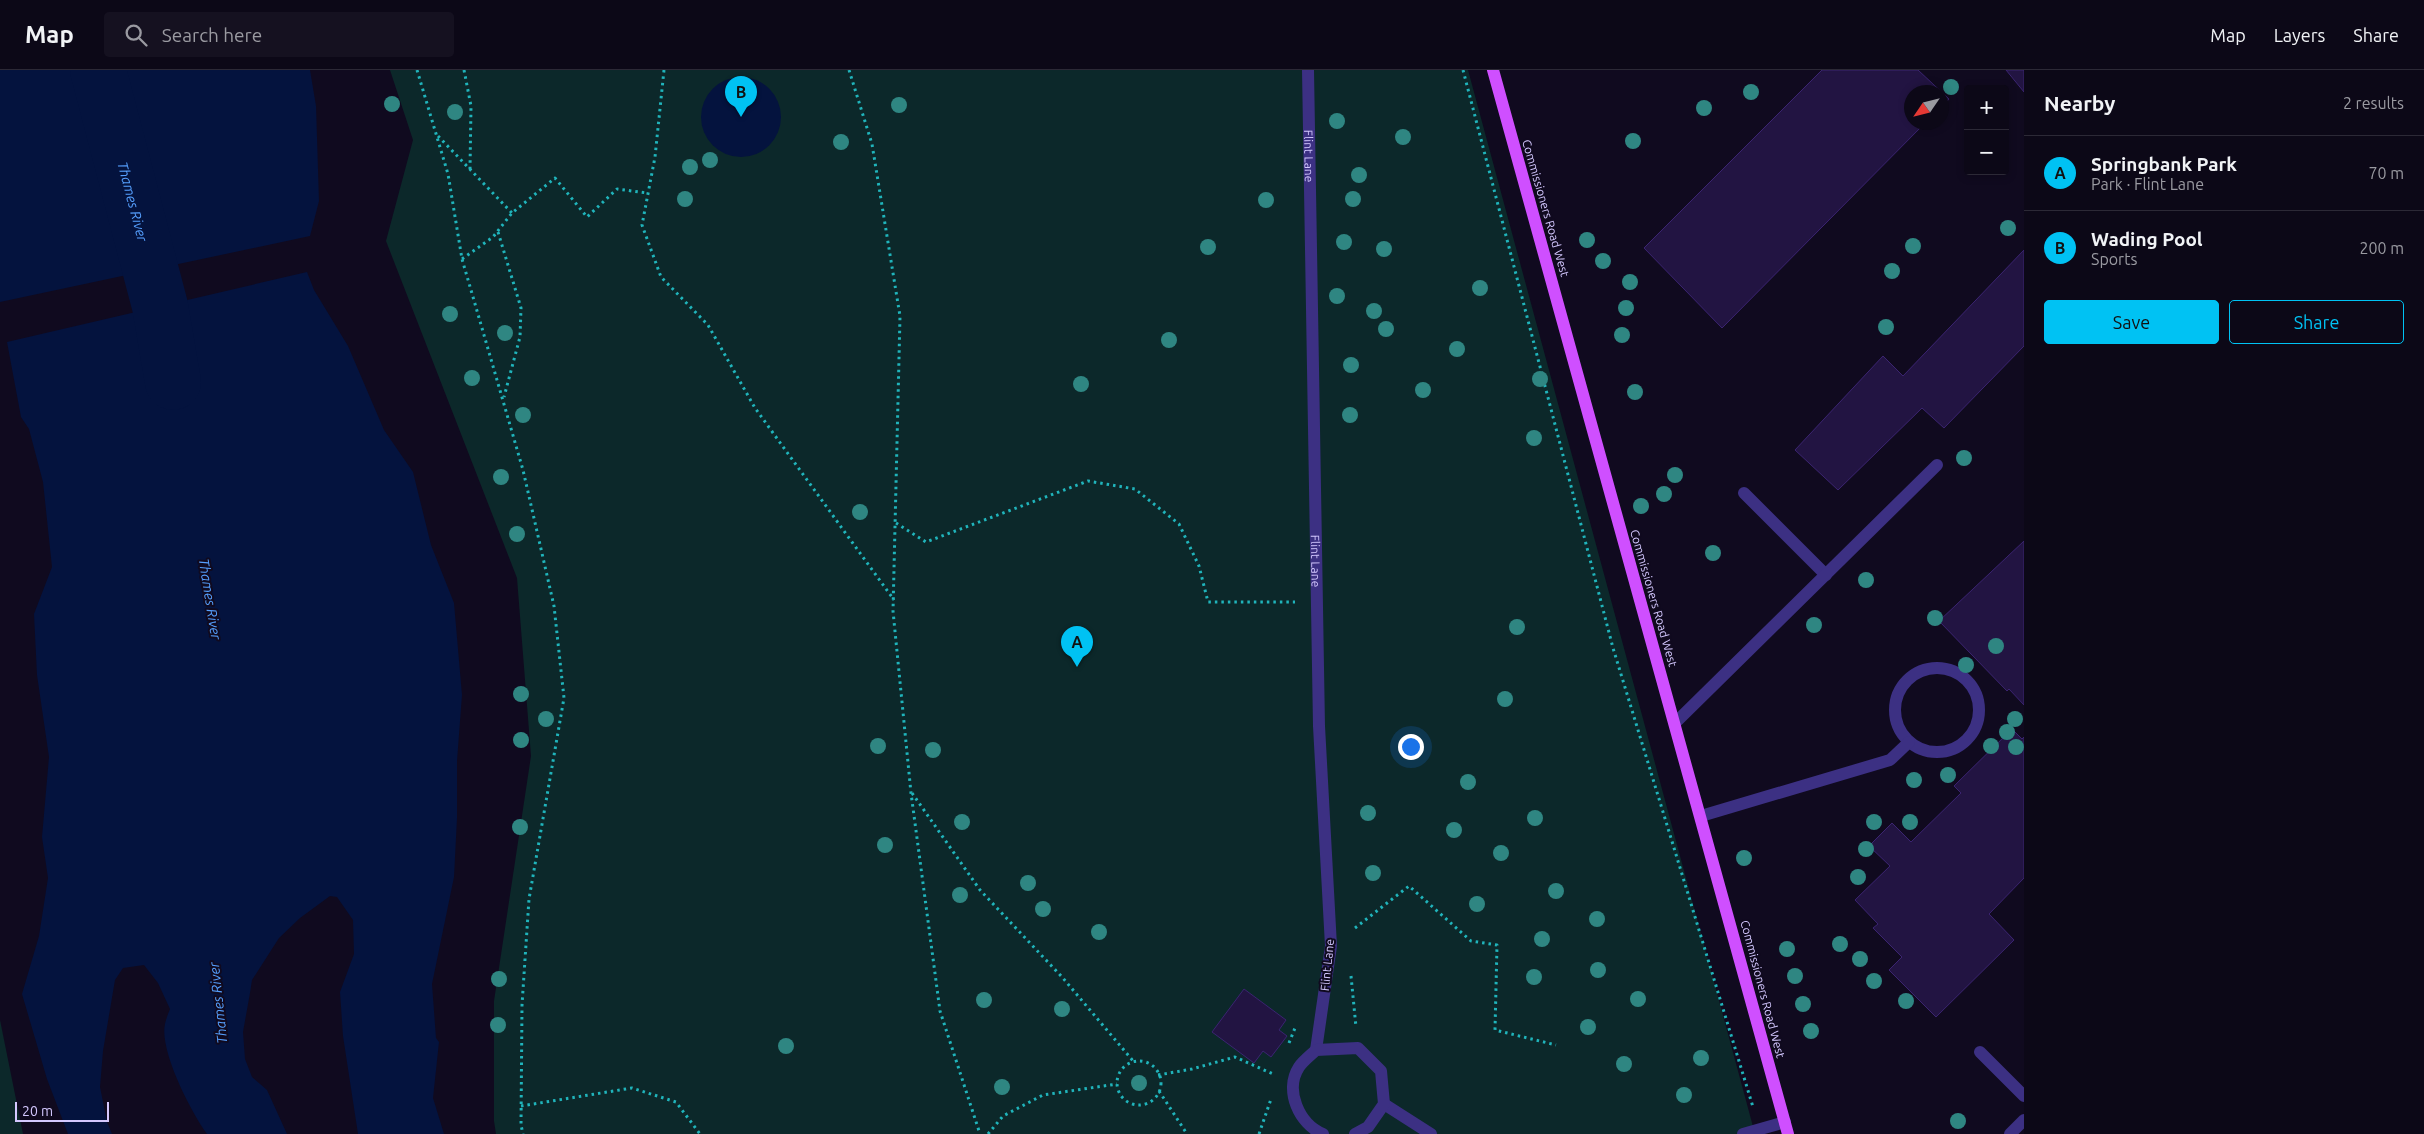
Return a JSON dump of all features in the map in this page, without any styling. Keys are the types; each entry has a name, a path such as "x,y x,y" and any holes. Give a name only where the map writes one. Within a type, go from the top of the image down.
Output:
{"main road":[{"name":"Commissioners Road West","path":"1493,70 1787,1128"}],"street":[{"name":"Flint Lane","path":"1308,70 1320,726 1331,946 1316,1050"},
{"path":"1675,723 1937,465"},
{"path":"1744,493 1826,575"},
{"path":"1936,667 1951,669 1964,676 1973,687 1979,699 1980,712 1977,726 1970,737 1960,746 1947,751 1934,752 1921,749 1909,742 1900,731 1895,716 1895,702 1900,688 1916,673 1936,667"},
{"path":"1701,816 1890,760 1909,742"},
{"path":"1323,1134 1317,1132 1299,1114 1292,1091 1299,1067 1316,1050 1358,1048 1381,1071 1384,1104 1368,1128 1355,1134"},
{"path":"1980,1052 2024,1096"},
{"path":"1384,1104 1430,1134"},
{"path":"2010,1134 2024,1120"},
{"path":"1743,1134 1760,1129 1787,1128"}],"path":[{"path":"417,70 448,174 462,259 503,398 554,606 564,698 529,899 522,1005 523,1134"},
{"path":"464,70 471,106 470,169"},
{"path":"664,70 655,157 642,225 661,277 708,324 755,408 894,600"},
{"path":"849,70 872,144 900,316 894,600 912,793 940,1011 980,1134"},
{"path":"1463,70 1613,648 1760,1129"},
{"path":"436,135 512,213"},
{"path":"462,259 493,237 512,213 555,178 587,218 617,189 648,193"},
{"path":"498,232 522,308 520,337 503,398"},
{"path":"896,522 926,542 1088,481 1135,489 1179,524 1199,566 1208,602 1318,602"},
{"path":"912,793 980,890 1062,978 1134,1062"},
{"path":"1355,928 1409,886 1471,941 1496,945 1495,1030 1556,1045"},
{"path":"1158,1074 1192,1070 1235,1057 1278,1076"},
{"path":"1159,1090 1149,1102 1136,1105 1122,1097 1117,1084 1121,1071 1134,1062 1147,1063 1158,1074 1159,1090 1187,1134"},
{"path":"988,1134 1003,1116 1043,1095 1117,1084"},
{"path":"522,1106 632,1088 676,1102 700,1134"}],"green space":[{"path":"390,70 1468,70 1755,1134 496,1134 494,1121 494,1001 531,756 517,578 386,241 413,140"},
{"path":"0,1020 23,1134 0,1134"}],"water":[{"path":"0,70 310,70 316,106 319,201 310,236 0,302"},
{"path":"733,77 749,77 763,83 775,95 781,109 781,125 775,139 763,151 749,157 733,157 719,151 707,139 701,125 701,109 707,95 719,83"},
{"path":"307,272 314,290 348,346 384,430 413,472 431,545 454,603 462,695 457,761 454,877 432,984 436,1038 439,1042 433,1098 444,1134 358,1134 343,1036 340,992 354,954 353,920 337,897 330,896 300,918 279,938 252,980 243,1032 245,1059 252,1077 267,1090 287,1134 207,1134 185,1096 171,1064 164,1035 170,1009 158,983 144,965 123,968 115,980 103,1051 100,1087 107,1122 112,1134 68,1134 47,1079 22,994 39,936 48,878 42,837 49,757 37,675 34,614 52,567 43,482 29,429 21,417 7,342"}],"building":[{"path":"1822,70 1918,70 1934,85 1904,85 1904,130 1918,130 1722,328 1644,248"},
{"path":"2006,70 2024,70 2024,92"},
{"path":"2024,250 2024,346 1944,428 1922,408 1838,490 1795,450 1883,356 1903,376"},
{"path":"2024,541 2024,705 2009,689 2007,691 1939,621"},
{"path":"2012,729 2022,739 2024,737 2024,878 1989,914 2014,940 1936,1017 1889,970 1902,957 1873,928 1878,924 1855,900 1890,866 1869,846 1892,823 1911,842 1961,793 1954,786"},
{"path":"1244,989 1286,1020 1279,1030 1287,1036 1271,1057 1263,1051 1254,1063 1212,1032"}],"waterway":[{"name":"Thames River","path":"98,70 160,306 173,382"}],"place":[{"name":"Wading Pool","path":"741,117"},
{"name":"Springbank Park","path":"1077,667"}]}
